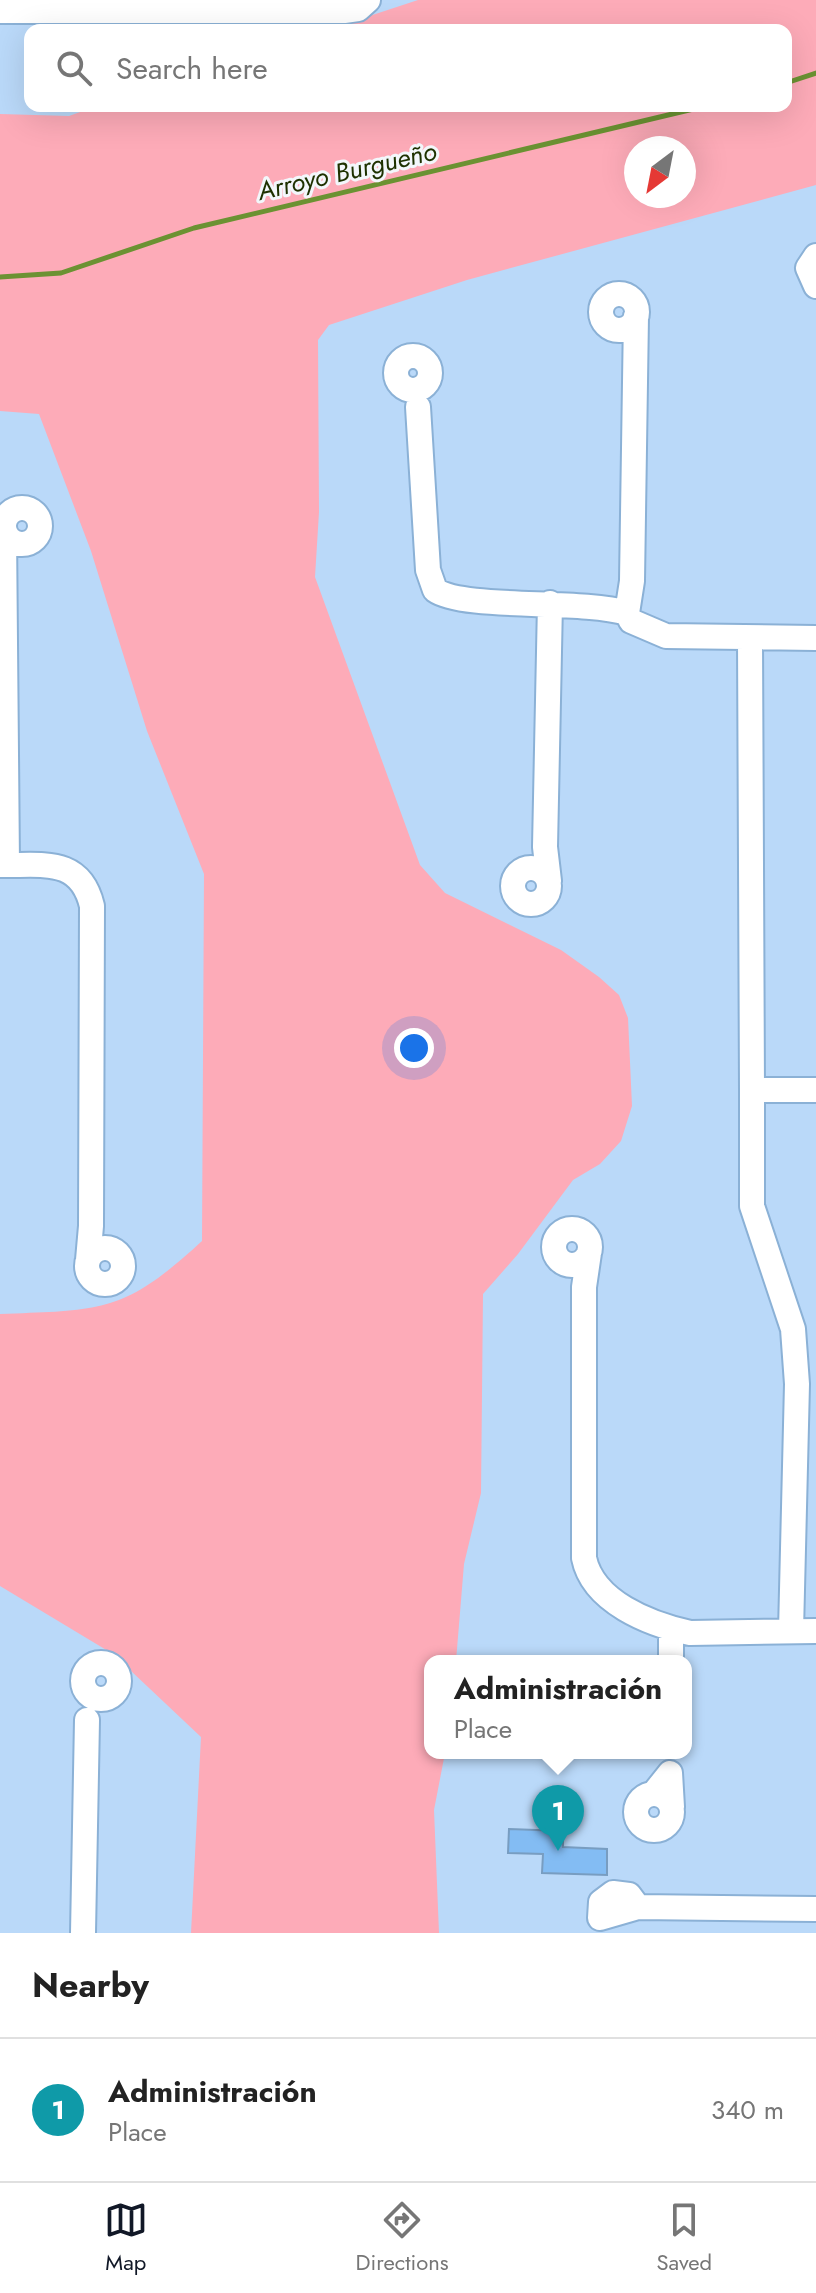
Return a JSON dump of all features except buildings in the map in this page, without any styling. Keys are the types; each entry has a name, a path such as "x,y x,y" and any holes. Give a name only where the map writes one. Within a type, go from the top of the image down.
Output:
{"street":[{"path":"0,11 344,11 358,9 368,0"},
{"path":"816,256 808,268 816,286"},
{"path":"627,323 634,351 632,581 627,613"},
{"path":"416,393 428,570 435,590 457,599 607,607 627,613 637,626 666,636 816,638"},
{"path":"14,537 7,565 4,865 55,866 68,870 85,884 92,906 91,1226 97,1254"},
{"path":"539,874 545,847 550,603"},
{"path":"750,639 752,1206 793,1329 797,1384 791,1631"},
{"path":"752,1090 816,1090"},
{"path":"579,1259 584,1287 586,1570 602,1592 617,1603 671,1629 690,1633 816,1631"},
{"path":"671,1629 671,1655"},
{"path":"83,1933 87,1720 93,1692"},
{"path":"663,1800 670,1763"},
{"path":"600,1918 638,1907 816,1909"}],"shaded area":[{"path":"418,0 816,0 816,185 467,280 329,325 318,340 319,512 315,577 420,865 445,893 561,950 599,977 619,995 628,1018 632,1106 621,1141 600,1164 573,1180 518,1254 483,1294 481,1493 464,1564 456,1655 424,1655 424,1759 444,1759 434,1810 439,1933 191,1933 201,1737 113,1654 0,1586 0,1314 64,1311 110,1303 152,1282 202,1241 204,874 147,731 91,551 39,414 0,411 0,114 792,112 792,24 345,24"}],"waterway":[{"name":"Arroyo Burgueño","path":"792,81 816,73"},
{"name":"Arroyo Burgueño","path":"0,277 61,273 194,228 681,112"}],"place":[{"name":"Administración","path":"558,1851"}]}
